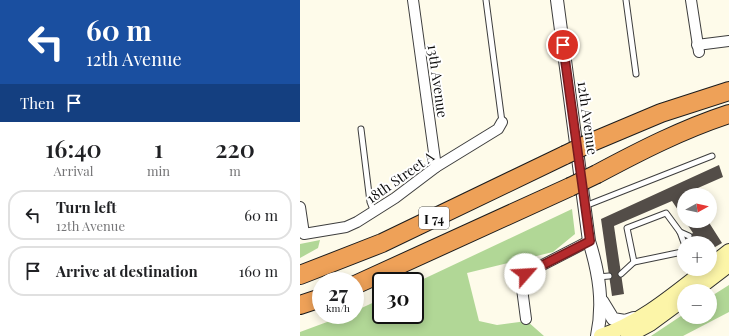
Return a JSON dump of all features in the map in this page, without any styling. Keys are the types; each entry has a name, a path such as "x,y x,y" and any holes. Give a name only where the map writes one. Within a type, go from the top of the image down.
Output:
{"highway":[{"path":"687,103 717,83 729,79"},
{"name":"I 74","path":"300,275 382,243 592,142 687,103 729,91"},
{"name":"I 74","path":"364,281 570,187 652,145 704,122 729,114"},
{"path":"704,122 729,119"},
{"path":"300,305 312,301"}],"main road":[{"path":"717,260 729,251"},
{"path":"704,284 729,265"},
{"path":"601,336 613,332 662,303 697,276"},
{"path":"628,336 650,324 677,304"}],"street":[{"name":"13th Avenue","path":"413,0 436,167"},
{"name":"12th Avenue","path":"557,0 590,241 596,263 604,276 597,336"},
{"path":"691,0 698,49 729,41"},
{"name":"18th Street A","path":"300,207 304,234 346,227 374,212 436,167 498,129 502,122"},
{"name":"12th Avenue","path":"589,336 593,295 589,259 590,241"},
{"path":"526,319 521,281 525,274 590,241"},
{"path":"601,299 613,319 625,321 639,316"}],"lane":[{"path":"486,0 502,122"},
{"path":"626,0 636,74"},
{"path":"361,129 370,202 374,212"},
{"path":"585,206 712,156"},
{"path":"634,262 627,228 666,213 681,236"},
{"path":"680,232 689,236"},
{"path":"621,274 634,262 677,251"}],"green space":[{"path":"572,209 575,234 553,252 467,273 479,321 497,325 527,321 544,336 300,336 300,332 322,324 364,324 364,307 372,303 372,324 424,324 424,279"},
{"path":"320,240 318,248 300,258 300,244"},
{"path":"729,285 729,312 717,318 717,293"},
{"path":"677,319 677,324 706,324 683,336 651,336"}],"building":[{"path":"719,165 723,177 698,188 677,188 677,208 672,201 614,226 624,294 612,296 601,219"},
{"path":"690,228 712,228 722,243 717,246 717,236 689,236 693,233"}],"route":[{"path":"525,274 577,249 590,241 563,45"}]}
